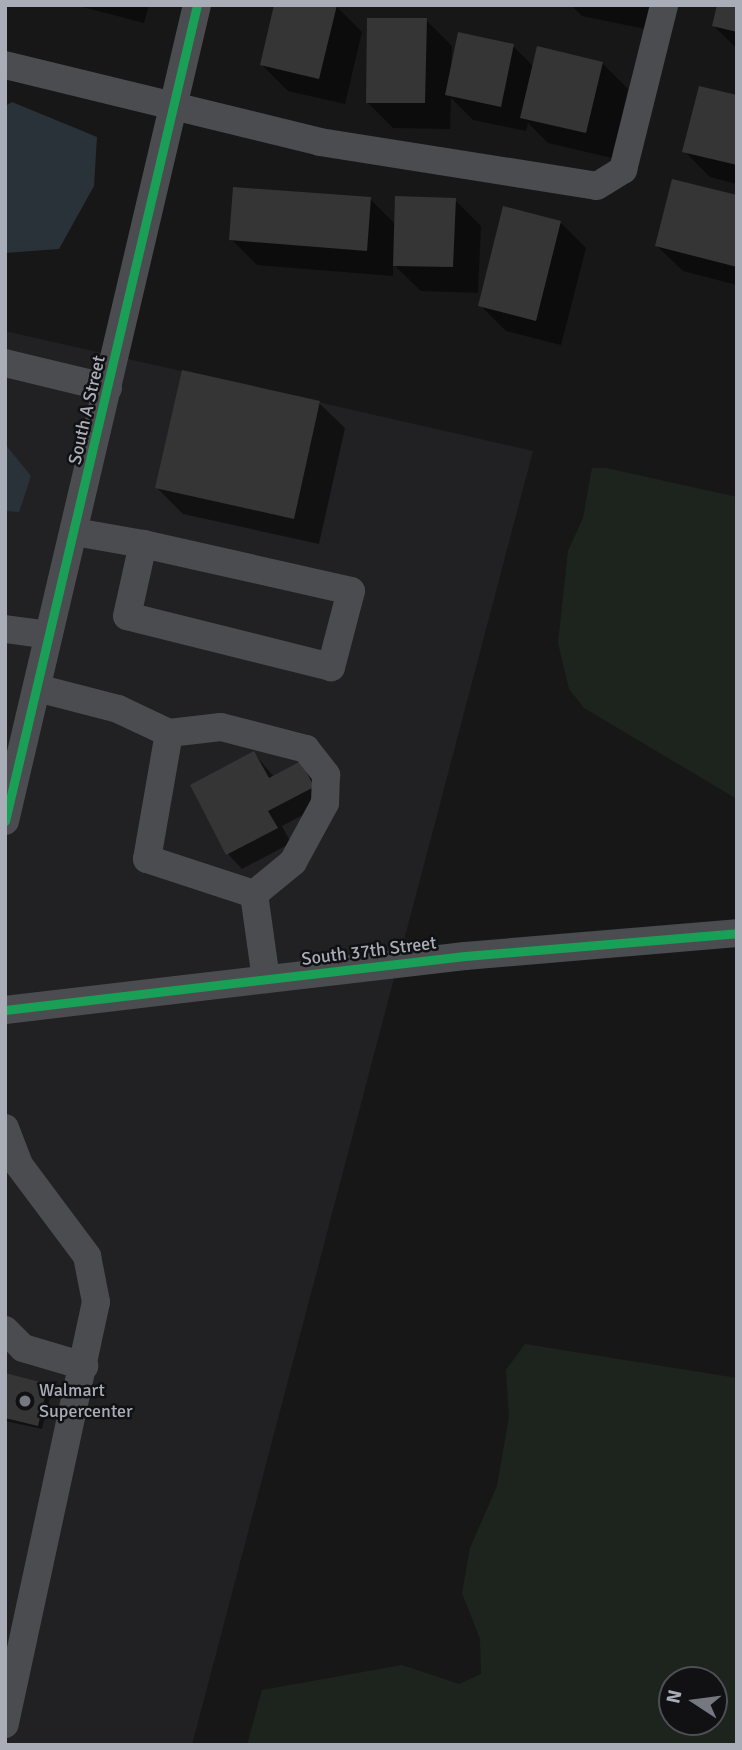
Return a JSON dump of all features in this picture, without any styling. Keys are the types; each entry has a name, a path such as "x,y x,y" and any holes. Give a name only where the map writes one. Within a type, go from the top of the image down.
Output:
{"street":[{"name":"South A Street","path":"5,821 197,5"},
{"path":"5,65 320,142 597,186 623,170 664,5"},
{"path":"5,363 108,388"},
{"path":"75,532 143,544 351,591 331,667 127,616 143,544"},
{"path":"5,629 49,635"},
{"path":"37,688 118,709 169,733 221,727 306,749 326,775 324,803 293,862 254,894"},
{"path":"169,733 147,859 254,894"},
{"path":"254,894 266,979"},
{"name":"South 37th Street","path":"5,1010 465,956 737,933"},
{"path":"5,1128 19,1165 87,1256 96,1302 5,1724"},
{"path":"5,1330 23,1348 84,1366"}],"shaded area":[{"path":"12,102 97,137 94,186 59,249 5,253 5,106"},
{"path":"5,331 533,451 192,1745 5,1745"},
{"path":"5,444 31,476 19,512 5,511"},
{"path":"592,468 606,468 737,497 737,799 584,708 569,689 558,643 568,551 583,518"},
{"path":"525,1344 737,1378 737,1745 247,1745 262,1690 402,1665 459,1684 481,1674 480,1639 462,1593 470,1548 497,1486 509,1417 506,1370"}],"building":[{"path":"274,5 337,5 319,79 260,65"},
{"path":"717,5 737,5 737,32 712,26"},
{"path":"367,18 427,18 425,103 366,103"},
{"path":"458,32 514,44 501,107 445,95"},
{"path":"537,46 603,62 586,133 520,118"},
{"path":"699,86 737,95 737,165 682,152"},
{"path":"672,179 737,195 737,267 655,246"},
{"path":"233,187 371,197 367,251 229,240"},
{"path":"395,196 456,198 453,267 393,266"},
{"path":"503,206 561,221 536,321 478,306"},
{"path":"182,370 320,401 294,519 155,488"},
{"path":"254,751 269,778 301,761 314,787 268,811 278,828 226,855 190,785"},
{"name":"Walmart Supercenter","path":"5,1373 48,1384 38,1426 5,1418"}],"cycle path":[{"path":"5,821 197,5"},
{"path":"5,1010 465,956 737,933"}],"place":[{"name":"Walmart Supercenter","path":"25,1401"}]}
